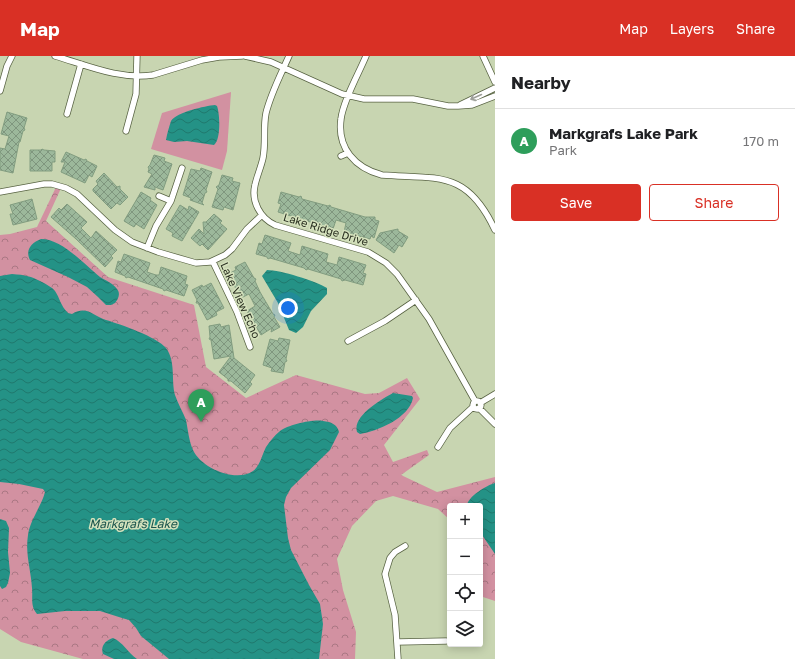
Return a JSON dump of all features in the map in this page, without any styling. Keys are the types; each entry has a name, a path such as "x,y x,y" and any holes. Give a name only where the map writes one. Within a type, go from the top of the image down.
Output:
{"street":[{"path":"0,91 7,66 12,56"},
{"path":"54,56 118,75 136,76 153,75 202,60 219,57 244,56 271,62 349,96 364,99 413,99 448,106 472,106 495,96"},
{"path":"126,131 135,100 137,56"},
{"path":"0,192 40,184 52,184 66,188 82,198 121,235 134,243 193,263 213,262 231,251 245,231 262,215 255,200 254,187 263,160 264,124 266,112 272,94 289,56"},
{"path":"366,56 342,112 340,127 343,144 348,153 356,163 373,173 391,176 435,177 455,183 466,189 480,203 495,230"},
{"path":"483,56 495,82"},
{"path":"67,114 81,64"},
{"path":"458,106 495,88"},
{"path":"341,156 348,153"},
{"path":"147,248 156,226 170,201 182,168"},
{"path":"159,196 170,201"},
{"name":"Lake Ridge Drive","path":"262,215 268,221 277,226 365,251 377,256 393,269 416,300 440,337 477,405 495,424"},
{"name":"Lake View Echo","path":"213,262 237,312 250,347"},
{"path":"348,341 384,321 416,300"},
{"path":"438,447 450,428 477,405 495,394"},
{"path":"398,659 395,615 385,574 390,558 395,552 406,546"},
{"path":"398,642 446,642"}],"green space":[{"path":"231,92 227,151 222,170 151,149 162,113"},
{"name":"Markgrafs Lake","path":"57,185 62,186 46,221 108,277 194,305 206,367 246,398 296,375 365,394 379,393 407,378 420,399 384,445 393,462 427,450 429,455 401,475 437,492 495,477 495,601 483,597 483,503 447,503 447,517 438,509 393,496 376,501 352,526 337,559 343,590 356,632 355,659 83,659 21,642 0,629 0,235 37,227"}],"water":[{"path":"215,105 217,106 218,110 219,133 214,145 166,140 171,121 174,118 192,110"},
{"path":"41,239 57,243 65,248 100,277 114,285 119,293 115,303 106,305 87,287 30,260 28,253 30,247"},
{"path":"267,270 298,276 327,288 327,294 311,311 303,327 296,333 289,330 278,303 262,276"},
{"name":"Markgrafs Lake","path":"12,274 31,277 51,287 68,313 72,314 82,311 90,312 101,318 147,335 166,348 171,359 175,395 186,420 193,450 203,463 211,468 229,474 246,474 255,469 268,445 280,431 301,423 313,421 326,421 337,427 339,432 330,450 291,488 284,505 291,550 320,604 323,624 319,659 169,659 141,636 129,620 100,611 65,611 37,614 33,605 27,542 29,529 45,492 43,489 0,482 0,276"},
{"path":"393,393 412,396 413,398 406,412 384,427 360,434 357,432 359,420 363,414 375,404"},
{"path":"495,483 495,554 483,536 483,503 468,503 474,495 487,486"},
{"path":"0,519 6,521 9,528 8,552 10,573 6,587 2,589 0,586"},
{"path":"113,638 120,642 137,659 114,659 103,654 102,648 104,644"}],"building":[{"path":"7,112 27,118 24,128 25,130 23,131 19,142 13,173 0,170 0,148 5,149 9,136 1,134"},
{"path":"42,149 55,151 55,162 52,162 52,171 30,171 30,150"},
{"path":"66,152 84,160 86,159 97,166 92,177 89,175 85,183 61,172 65,162 61,162"},
{"path":"154,155 165,158 164,161 172,164 163,190 155,187 155,190 144,187 152,174 148,172 148,167"},
{"path":"201,168 212,172 206,190 207,192 205,193 202,203 204,205 190,200 191,198 183,195 191,169 200,171"},
{"path":"104,173 117,187 120,186 120,189 128,197 120,205 117,203 111,209 93,191 98,184 96,181"},
{"path":"222,175 233,178 232,181 240,183 233,210 224,207 223,210 212,207 218,189 216,187 219,185"},
{"path":"141,192 151,198 150,200 157,205 144,229 136,224 134,227 124,221"},
{"path":"281,192 299,197 301,196 302,199 328,206 330,205 331,207 365,217 375,217 375,220 379,221 374,238 371,236 370,239 344,232 346,223 336,220 333,229 278,212 281,204 278,203"},
{"path":"32,199 37,219 13,225 10,214 13,214 10,205"},
{"path":"67,204 87,222 81,228 91,238 96,231 117,250 111,256 113,258 105,267 51,217 59,208 61,210"},
{"path":"180,205 188,210 189,206 199,212 182,241 172,236 173,233 166,229"},
{"path":"214,214 222,221 220,223 227,229 208,250 202,244 200,246 191,238 199,229 204,234 203,222 206,222"},
{"path":"398,229 398,231 408,237 402,247 399,245 394,253 376,240 380,233"},
{"path":"265,235 291,243 288,251 300,255 302,246 328,254 326,262 337,265 339,257 366,265 363,273 366,274 363,285 345,280 342,281 341,279 308,269 306,270 304,268 270,258 268,259 267,257 256,254 259,243 262,244"},
{"path":"124,254 150,263 147,272 159,275 161,267 187,276 185,284 188,285 184,296 166,290 164,291 163,289 128,277 126,278 125,276 115,272 118,261 121,262"},
{"path":"245,262 256,279 255,281 260,292 275,315 274,317 280,327 271,332 272,328 261,335 247,311 255,306 249,294 241,298 228,274 236,270 235,267"},
{"path":"211,283 224,308 216,312 217,315 207,320 198,303 196,303 197,300 192,290 202,285 203,287"},
{"path":"220,324 221,327 229,325 234,358 255,375 250,382 252,384 245,393 231,381 228,381 228,379 219,372 231,356 214,359 211,340 209,339 209,326"},
{"path":"279,338 290,340 286,359 287,361 285,362 283,373 271,371 272,368 263,365 270,339 278,341"}],"place":[{"name":"Markgrafs Lake Park","path":"201,422"}]}
